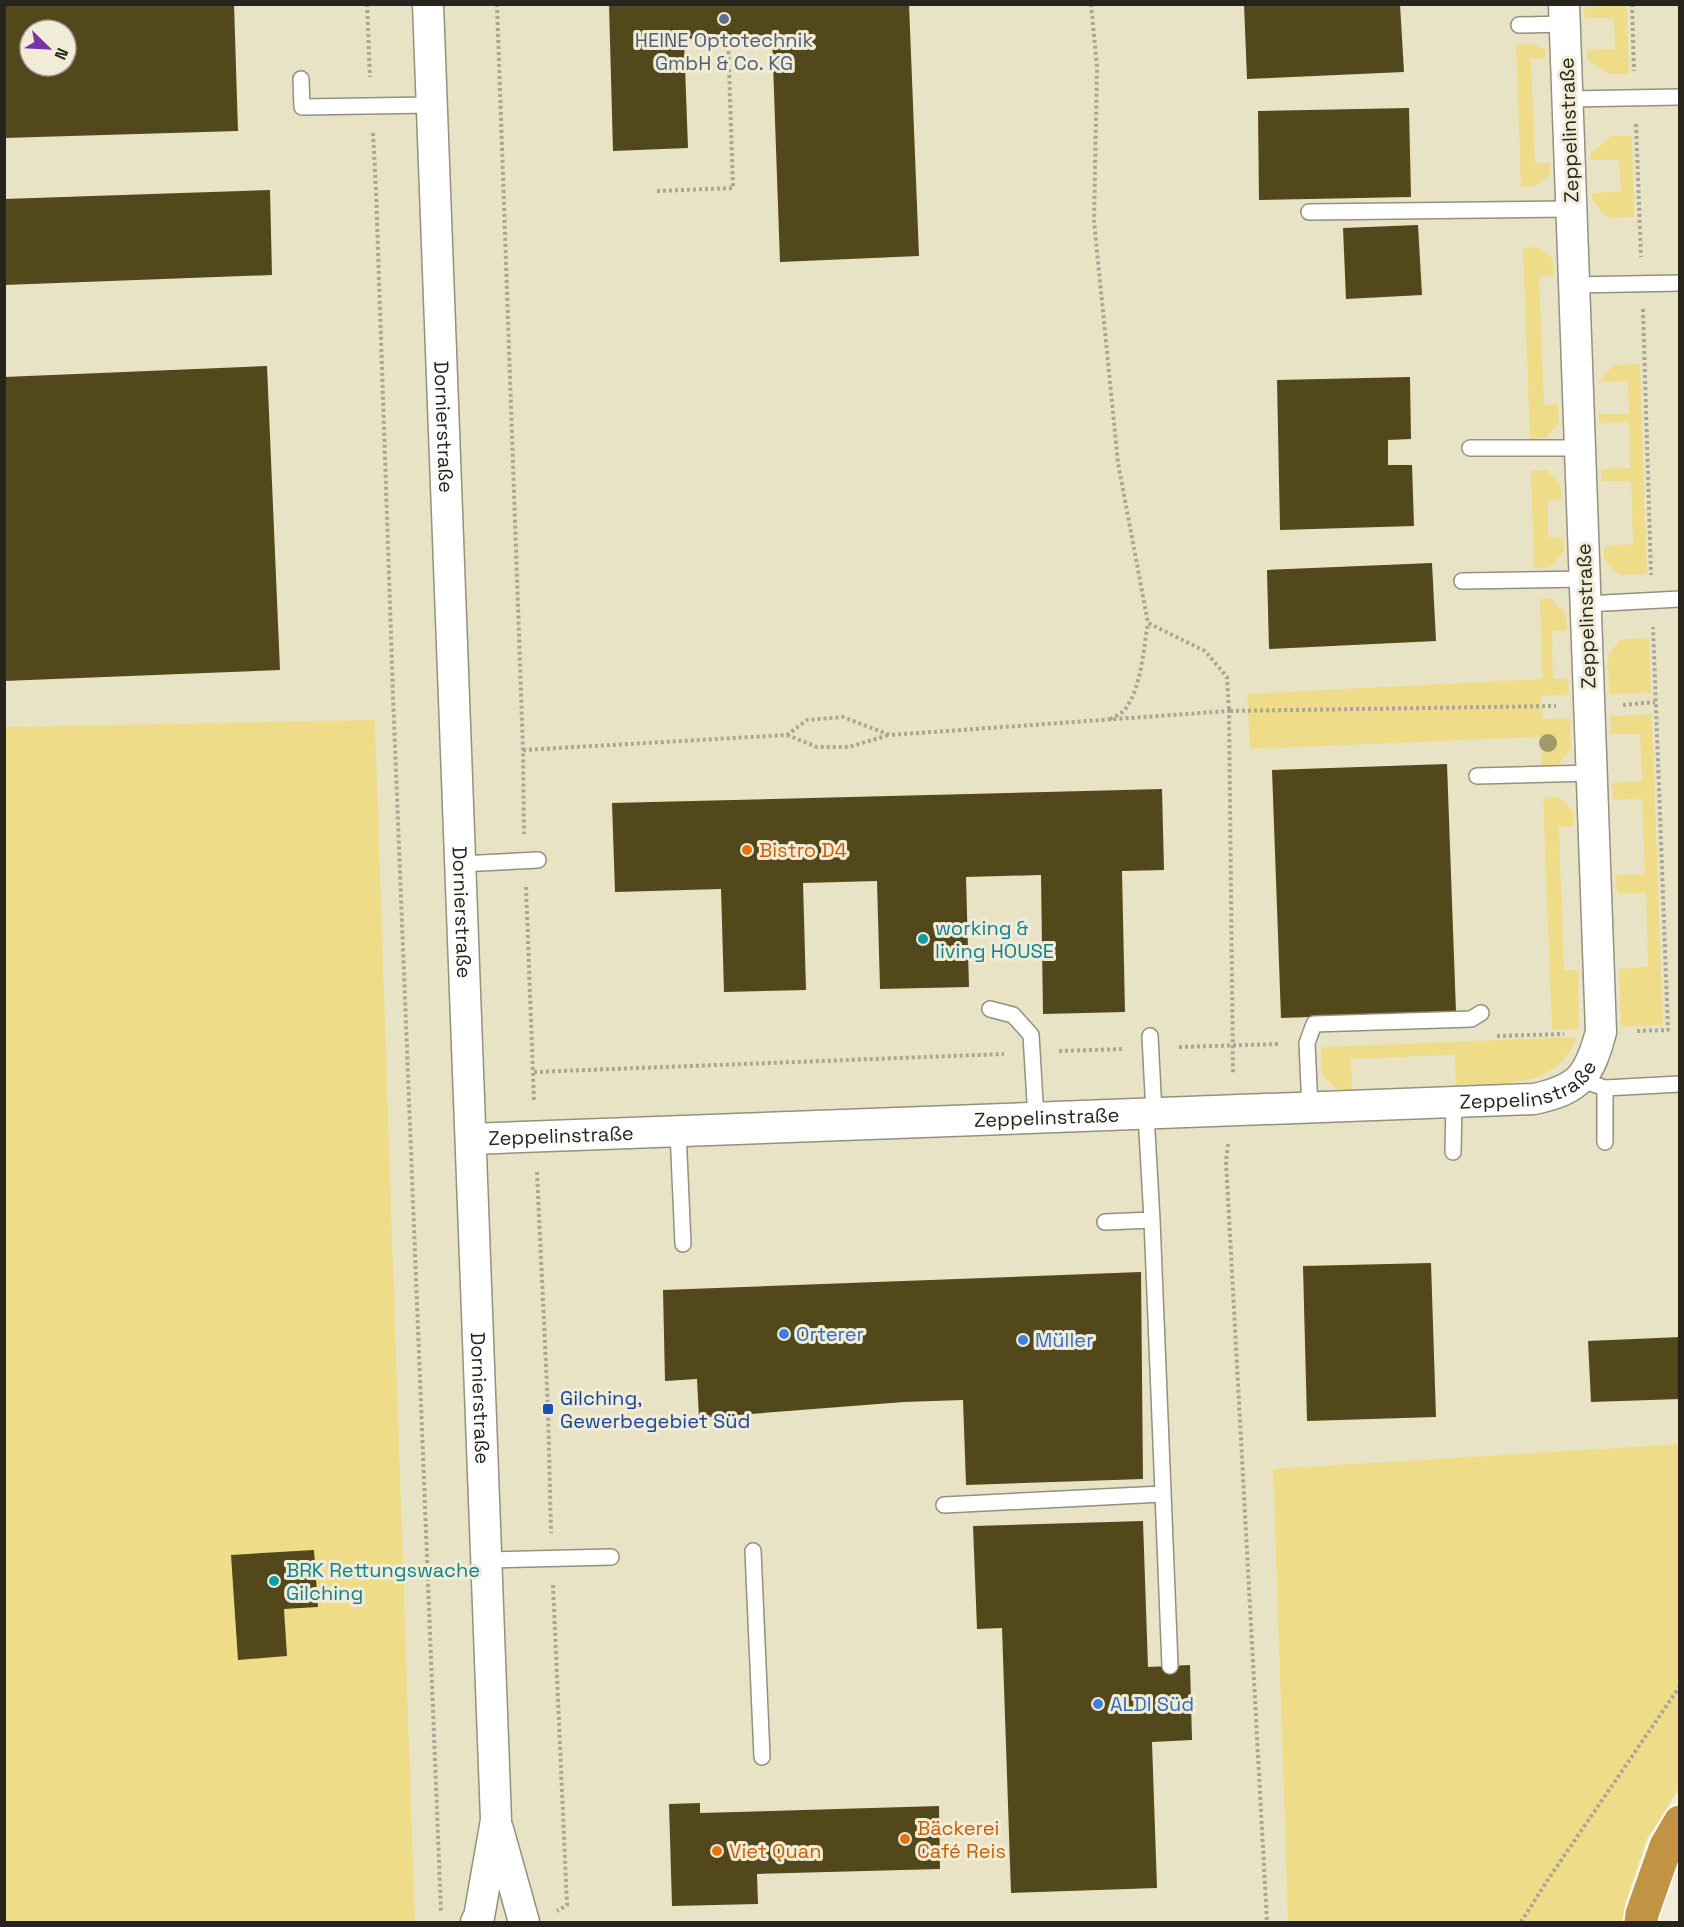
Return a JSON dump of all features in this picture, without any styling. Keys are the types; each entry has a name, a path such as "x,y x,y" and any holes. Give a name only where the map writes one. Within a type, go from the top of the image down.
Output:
{"highway":[{"path":"1641,1923 1642,1914 1666,1846 1680,1822"}],"street":[{"name":"Dornierstraße","path":"428,4 496,1820 479,1917 476,1923"},
{"name":"Zeppelinstraße","path":"471,1139 1534,1099 1593,1084 1594,1057 1601,1032 1564,14"},
{"name":"Dornierstraße","path":"496,1820 524,1923"}],"lane":[{"path":"1520,25 1564,14"},
{"path":"301,79 302,107 431,105"},
{"path":"1568,99 1680,97"},
{"path":"1309,212 1571,209"},
{"path":"1574,285 1680,283"},
{"path":"1470,448 1580,448"},
{"path":"1462,581 1585,591 1652,600 1680,599"},
{"path":"1477,776 1592,773"},
{"path":"460,864 531,860"},
{"path":"990,1009 1013,1015 1031,1035 1036,1118"},
{"path":"1310,1108 1307,1043 1314,1024 1471,1019 1481,1013"},
{"path":"1150,1036 1152,1220 1170,1666"},
{"path":"1605,1142 1593,1084 1680,1084"},
{"path":"1453,1152 1454,1102"},
{"path":"678,1131 683,1244"},
{"path":"1105,1222 1152,1220"},
{"path":"944,1505 1162,1494"},
{"path":"753,1551 762,1757"},
{"path":"487,1560 610,1557"}],"path":[{"path":"367,4 377,202 392,683 441,1916"},
{"path":"497,4 523,750 531,860 535,1136 567,1905"},
{"path":"1091,4 1097,67 1095,233 1118,464 1148,624 1139,674 1133,692 1125,710 1109,720"},
{"path":"1627,1031 1668,1030 1632,4"},
{"path":"657,191 733,188 728,37"},
{"path":"1148,624 1205,651 1227,676 1233,1046 1232,1112 1226,1161 1267,1923"},
{"path":"1621,705 1655,702"},
{"path":"523,750 787,735 817,747 849,747 890,735 1229,711 1558,706"},
{"path":"787,735 807,720 843,717 890,735"},
{"path":"1521,1923 1549,1878 1680,1686"}],"shaded area":[{"path":"4,5 1679,5 1679,1444 1273,1470 1288,1922 415,1922 375,721 5,727"},
{"path":"1627,5 1629,74 1609,74 1587,60 1587,50 1615,49 1614,18 1585,18 1584,7"},
{"path":"1532,44 1545,49 1545,58 1531,59 1535,163 1550,163 1550,174 1536,186 1521,187 1516,45"},
{"path":"1611,136 1632,136 1634,217 1608,218 1592,200 1592,193 1621,191 1619,160 1590,160 1591,153"},
{"path":"1538,247 1553,259 1554,276 1539,276 1544,405 1558,404 1559,424 1545,438 1530,439 1523,248"},
{"path":"1640,364 1647,574 1620,575 1604,560 1604,546 1633,544 1631,481 1602,481 1601,469 1630,468 1629,422 1599,423 1599,414 1629,414 1628,381 1598,382 1613,365"},
{"path":"1547,470 1560,483 1562,499 1548,501 1548,537 1563,537 1564,552 1550,567 1534,569 1531,471"},
{"path":"1540,599 1551,599 1566,614 1567,630 1552,631 1553,678 1568,679 1569,695 1541,696 1542,719 1570,718 1571,749 1557,765 1542,766 1541,737 1250,749 1247,694 1542,679"},
{"path":"1649,638 1651,693 1609,694 1608,655 1621,639"},
{"path":"1652,714 1663,1025 1621,1027 1619,969 1648,967 1646,893 1617,893 1616,875 1645,874 1642,799 1613,800 1612,783 1642,781 1640,734 1611,734 1610,716"},
{"path":"375,720 415,1922 5,1922 4,727"},
{"path":"1543,797 1559,797 1573,811 1573,826 1559,827 1564,970 1578,970 1579,1029 1552,1030"},
{"path":"1576,1037 1568,1054 1557,1067 1542,1075 1509,1083 1456,1085 1455,1055 1351,1059 1352,1089 1337,1089 1322,1075 1321,1047"},
{"path":"1679,1444 1679,1789 1647,1839 1625,1905 1623,1922 1288,1922 1273,1469"}],"building":[{"path":"4,4 234,4 238,131 4,138"},
{"path":"609,4 909,4 919,256 780,262 772,35 684,39 688,148 613,151"},
{"path":"1244,4 1400,4 1404,72 1247,79"},
{"path":"1409,108 1411,197 1259,200 1258,111"},
{"path":"270,190 272,275 4,285 4,199"},
{"path":"1418,225 1422,295 1346,299 1343,228"},
{"path":"267,366 280,670 4,681 4,377"},
{"path":"1410,377 1411,439 1388,440 1388,465 1412,465 1414,526 1280,530 1277,380"},
{"path":"1432,563 1436,641 1269,649 1267,570"},
{"path":"1447,764 1456,1012 1281,1018 1272,770"},
{"name":"working & living HOUSE","path":"1162,789 1164,870 1122,871 1125,1012 1043,1014 1041,875 966,877 969,987 880,989 877,881 803,883 806,990 724,992 721,889 615,892 612,803"},
{"path":"1431,1263 1436,1417 1307,1421 1303,1266"},
{"name":"Müller","path":"1141,1272 1143,1479 966,1485 963,1400 904,1402 699,1418 697,1379 665,1381 663,1290"},
{"path":"1680,1337 1680,1399 1591,1402 1588,1341"},
{"name":"ALDI Süd","path":"1143,1521 1148,1667 1190,1665 1192,1740 1152,1742 1157,1888 1011,1893 1002,1628 977,1629 973,1526"},
{"name":"BRK Rettungswache Gilching","path":"314,1550 318,1607 284,1609 287,1656 238,1660 231,1555"},
{"path":"700,1803 700,1813 939,1806 940,1869 757,1874 758,1904 672,1906 669,1804"}],"place":[{"name":"HEINE Optotechnik GmbH & Co. KG","path":"724,19"},
{"name":"Bistro D4","path":"747,850"},
{"name":"working & living HOUSE","path":"923,939"},
{"name":"Orterer","path":"784,1334"},
{"name":"Müller","path":"1023,1340"},
{"name":"Gilching, Gewerbegebiet Süd","path":"548,1409"},
{"name":"BRK Rettungswache Gilching","path":"274,1581"},
{"name":"ALDI Süd","path":"1098,1704"},
{"name":"Bäckerei Café Reis","path":"905,1839"},
{"name":"Viet Quan","path":"717,1851"}]}
